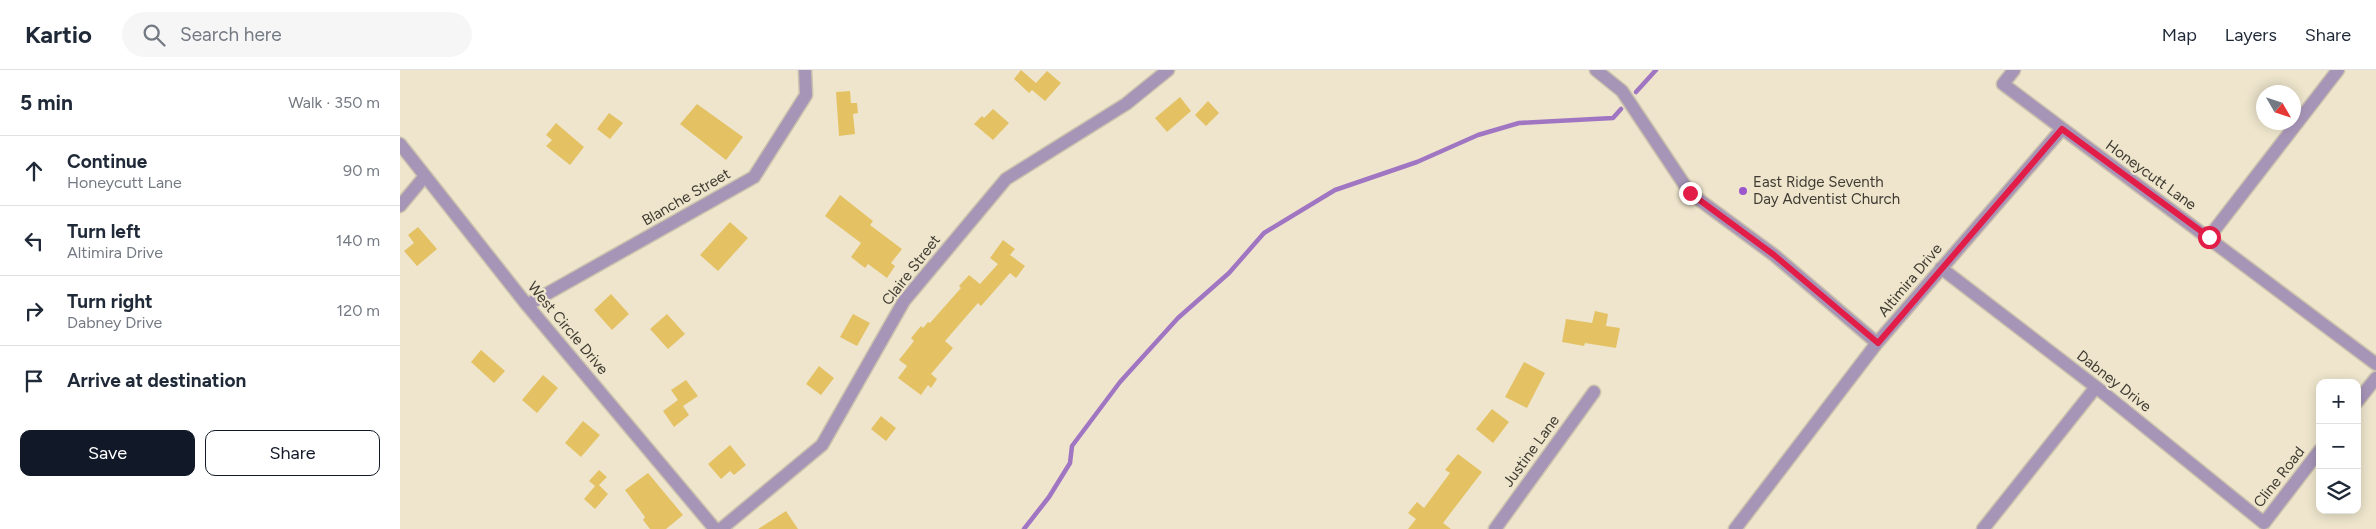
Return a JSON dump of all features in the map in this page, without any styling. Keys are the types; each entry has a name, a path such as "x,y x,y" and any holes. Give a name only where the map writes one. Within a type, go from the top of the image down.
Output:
{"street":[{"name":"Blanche Street","path":"527,305 754,177 806,95 805,70"},
{"name":"Claire Street","path":"721,529 822,445 904,301 1006,179 1126,104 1168,70"},
{"path":"1596,70 1622,91 1690,193 1774,255 1878,343"},
{"name":"Honeycutt Lane","path":"2014,70 2003,84 2376,364"},
{"path":"2209,237 2338,70"},
{"name":"Altimira Drive","path":"1734,529 1878,343 2062,129"},
{"name":"West Circle Drive","path":"400,144 527,305 715,529"},
{"path":"400,206 425,176"},
{"name":"Dabney Drive","path":"1941,268 2096,387 2264,523"},
{"path":"2361,397 2376,378"},
{"path":"1983,529 2096,387"},
{"name":"Justine Lane","path":"1495,529 1594,392"},
{"name":"Cline Road","path":"2264,523 2316,455"}],"building":[{"path":"1021,70 1036,83 1047,71 1061,83 1045,101 1032,90 1029,93 1014,79"},
{"path":"850,91 851,103 857,103 858,113 853,114 855,134 839,136 836,92"},
{"path":"1180,97 1191,111 1167,132 1155,118"},
{"path":"1208,101 1219,113 1206,126 1195,115"},
{"path":"697,104 743,137 726,160 680,124"},
{"path":"993,109 1009,123 993,140 974,124"},
{"path":"609,113 623,123 610,139 597,129"},
{"path":"556,123 584,147 570,165 546,146 552,140 546,135"},
{"path":"840,195 873,221 870,225 902,249 891,263 895,266 887,278 868,264 865,268 851,257 861,243 825,216"},
{"path":"730,222 748,238 718,271 700,255"},
{"path":"418,227 437,249 417,266 404,251 414,243 408,235"},
{"path":"1003,240 1015,249 1010,255 1025,266 1016,278 1010,273 981,306 978,303 945,341 953,348 931,374 937,379 931,388 928,385 921,395 898,378 907,366 899,360 914,341 911,338 921,326 923,328 928,322 930,323 961,288 959,286 969,275 980,284 998,264 990,258"},
{"path":"611,294 629,314 612,330 594,310"},
{"path":"1595,311 1608,314 1606,326 1620,328 1616,348 1585,343 1584,346 1562,342 1566,319 1592,323"},
{"path":"667,314 685,334 668,349 650,329"},
{"path":"853,314 870,323 857,346 840,337"},
{"path":"481,350 505,371 494,383 471,362"},
{"path":"1524,362 1545,373 1527,408 1505,397"},
{"path":"819,366 834,378 821,395 806,384"},
{"path":"543,375 558,388 537,413 522,400"},
{"path":"686,380 698,396 683,406 689,415 674,427 663,411 678,400 671,390"},
{"path":"1492,409 1509,422 1493,443 1476,429"},
{"path":"881,416 896,428 886,441 871,429"},
{"path":"583,421 600,435 581,457 565,443"},
{"path":"730,445 746,465 734,475 730,471 721,479 708,464"},
{"path":"1458,454 1482,472 1443,523 1451,529 1408,529 1416,519 1408,513 1417,502 1424,508 1450,473 1445,470"},
{"path":"599,470 607,477 599,485 608,494 595,509 584,499 595,486 589,481"},
{"path":"648,473 683,515 666,529 650,529 643,520 645,517 625,490"},
{"path":"786,511 798,529 758,529"}],"waterway":[{"path":"1636,92 1656,70"},
{"path":"1024,529 1049,497 1070,463 1072,446 1120,382 1178,318 1229,273 1264,233 1335,190 1417,162 1478,135 1519,123 1613,118 1621,109"}],"place":[{"name":"East Ridge Seventh Day Adventist Church","path":"1743,191"}],"route":[{"path":"1690,193 1774,255 1878,343 2062,129 2209,237"}]}
